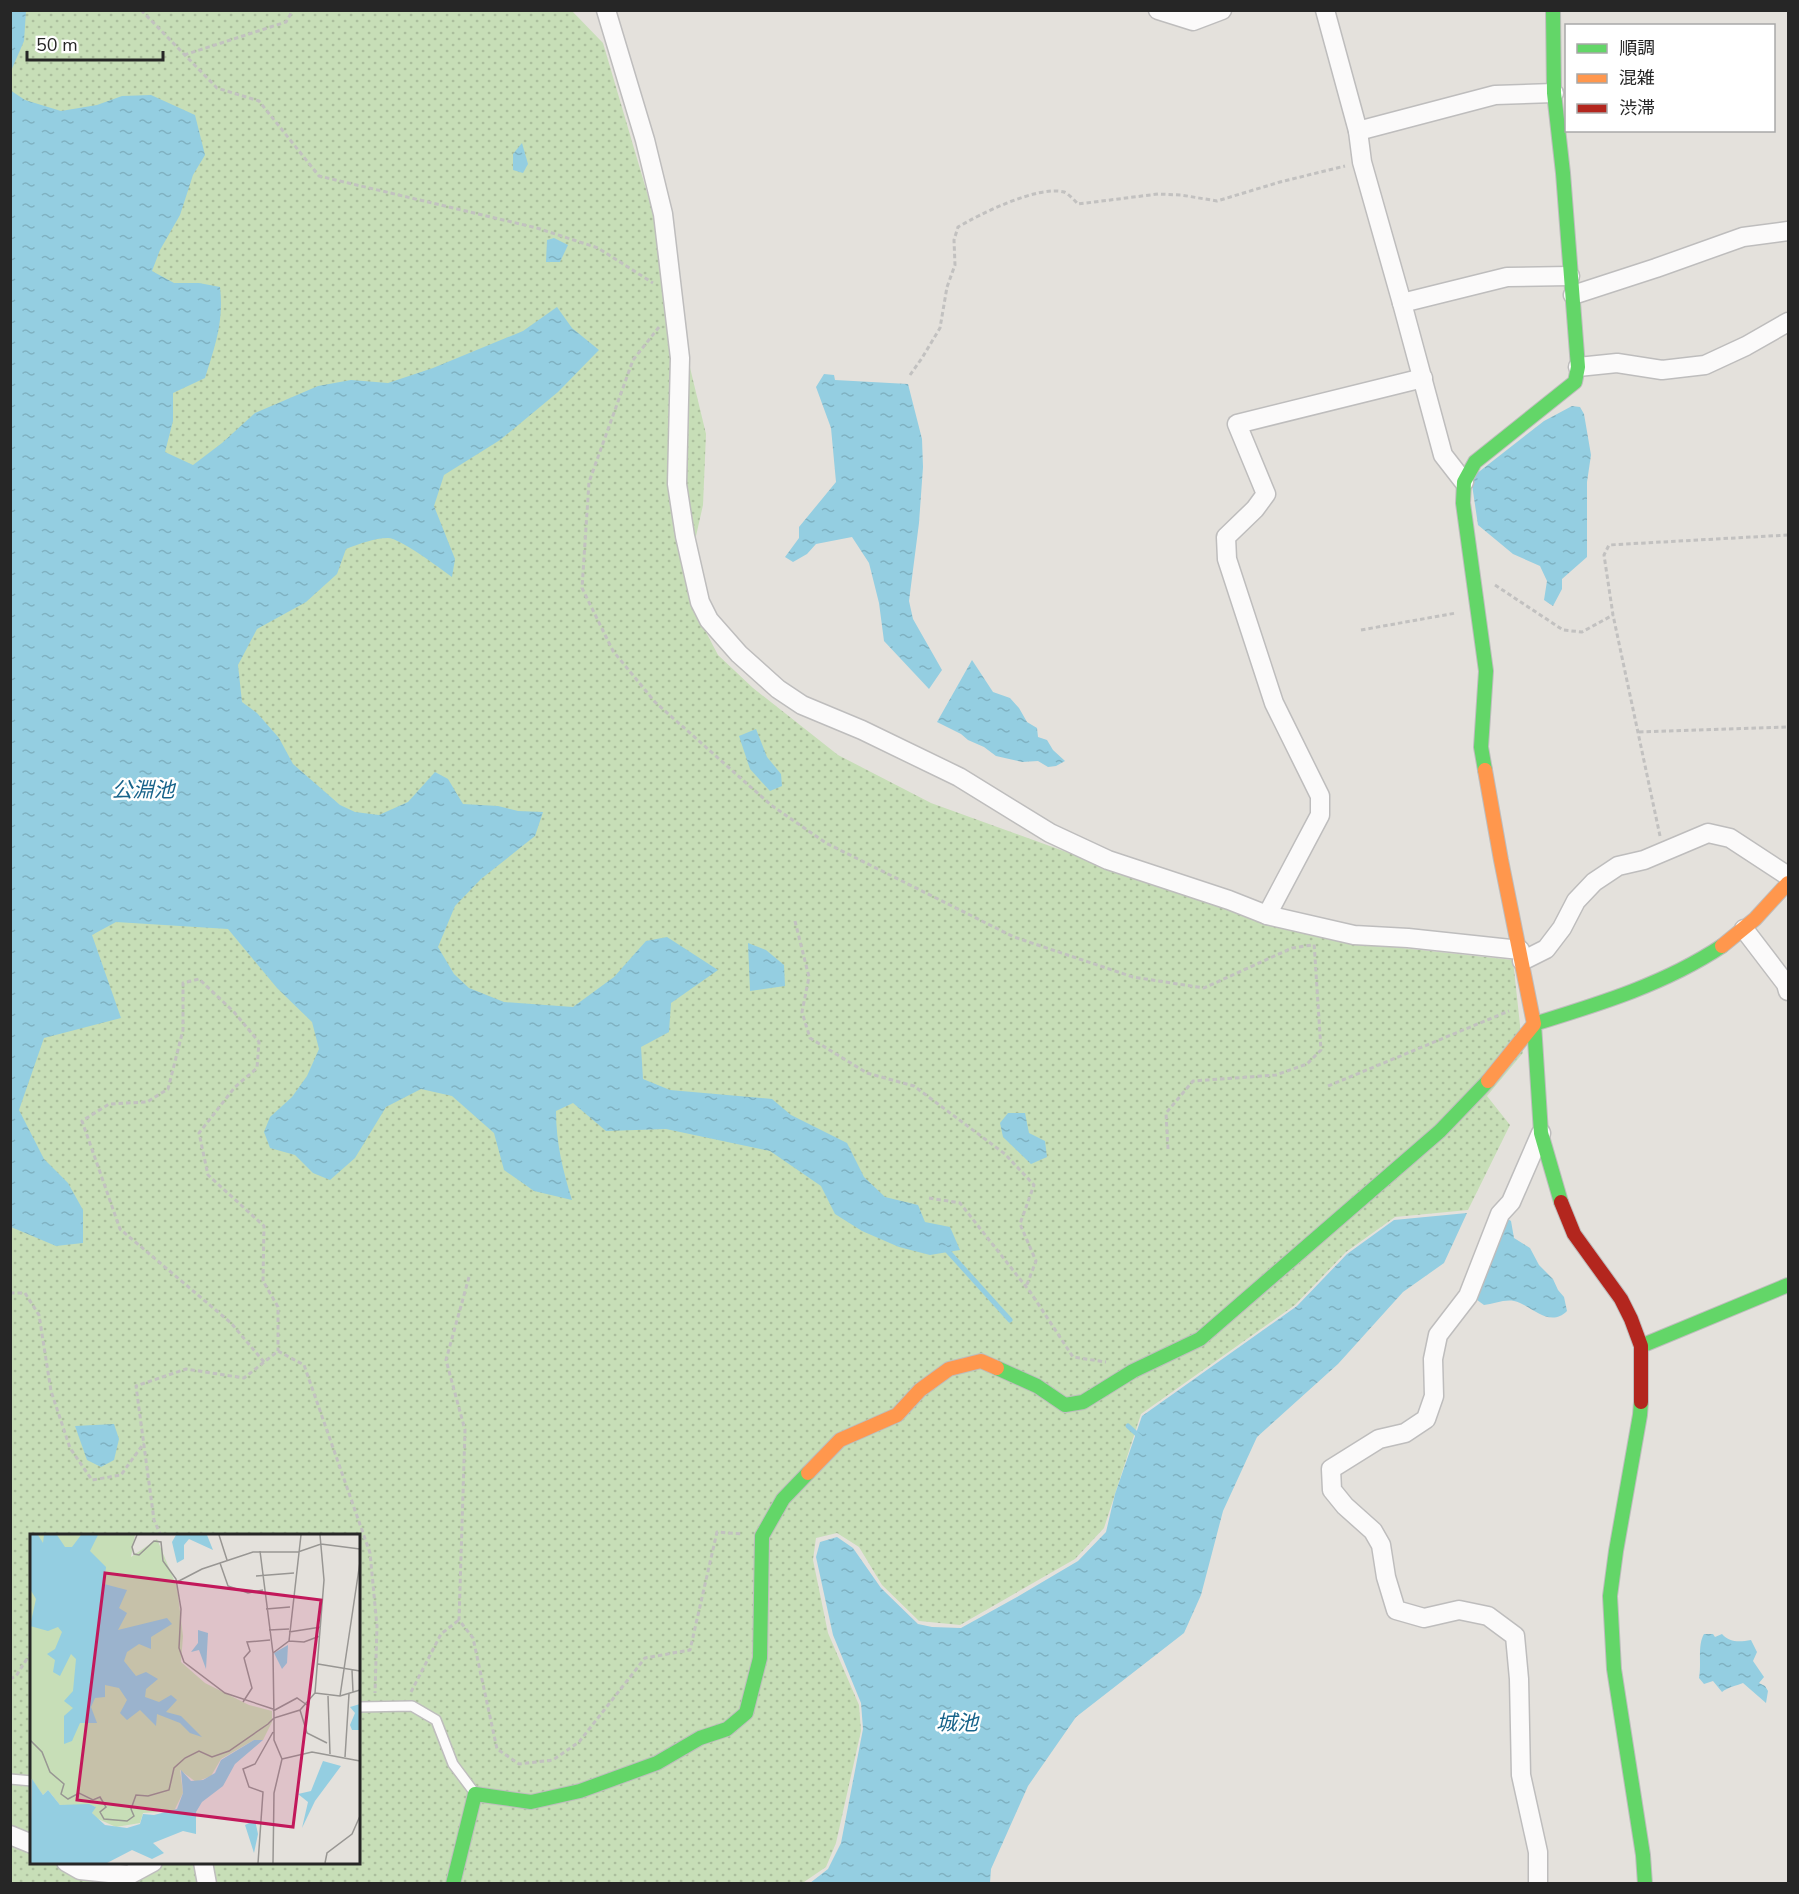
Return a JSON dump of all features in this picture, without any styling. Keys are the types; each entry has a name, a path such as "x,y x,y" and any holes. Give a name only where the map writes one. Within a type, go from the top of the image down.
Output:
{"street":[{"path":"606,10 645,140 660,203 680,358 677,484 685,536 700,602 709,620 739,654 778,689 802,705 862,730 959,777 1050,833 1108,860 1267,915 1354,935 1408,938 1521,955 1545,949 1562,928 1576,901 1594,882 1618,866 1644,860 1708,833 1730,838 1788,876"},
{"path":"1158,10 1193,21 1222,10"},
{"path":"1325,10 1358,131 1362,162 1443,455 1464,482"},
{"path":"1553,10 1554,93 1563,172 1578,368 1575,382 1475,462 1464,482 1463,503 1486,672 1481,747 1534,1024 1541,1133 1561,1203 1574,1234 1621,1299 1641,1346 1640,1416 1610,1596 1614,1669 1643,1855 1645,1884"},
{"path":"1358,131 1496,95 1554,93"},
{"path":"1573,295 1743,237 1788,231"},
{"path":"1402,303 1507,277 1570,276"},
{"path":"1578,368 1617,363 1662,370 1705,365 1746,346 1788,322"},
{"path":"1267,915 1320,815 1320,796 1274,703 1227,559 1226,537 1255,509 1266,494 1237,424 1423,378"},
{"path":"453,1884 475,1794 531,1802 580,1791 657,1763 699,1738 726,1729 746,1713 760,1658 762,1536 783,1499 840,1440 897,1414 920,1390 949,1369 981,1361 1037,1386 1065,1405 1083,1402 1133,1371 1200,1339 1440,1131 1494,1075 1534,1024 1601,1004 1650,986 1696,962 1744,929 1788,884"},
{"path":"1744,929 1786,984 1788,991"},
{"path":"1538,1884 1538,1852 1521,1775 1519,1679 1515,1636 1488,1616 1459,1610 1424,1618 1396,1610 1386,1577 1381,1545 1373,1531 1345,1506 1332,1490 1331,1469 1378,1439 1405,1433 1426,1419 1434,1396 1433,1359 1438,1335 1468,1296 1500,1214 1511,1202 1541,1133"},
{"path":"1641,1346 1788,1285"},
{"path":"10,1835 30,1843"},
{"path":"68,1864 80,1870 129,1875 151,1864"},
{"path":"203,1864 207,1884"}],"lane":[{"path":"360,1707 412,1706 436,1720 453,1764 475,1794"},
{"path":"10,1779 30,1781"}],"path":[{"path":"141,10 217,88 259,101 319,176 537,228 598,248 674,301 633,360 589,482 582,588 613,651 655,702 771,805 825,843 1014,937 1133,977 1204,988 1292,948 1314,945"},
{"path":"183,55 286,22 293,10"},
{"path":"910,375 940,328 947,287 955,266 954,240 958,227 971,220 1029,195 1049,190 1066,192 1078,204 1158,194 1217,201 1280,182 1362,162"},
{"path":"1664,852 1613,615 1604,555 1609,545 1788,535"},
{"path":"1474,578 1495,585 1563,630 1582,633 1613,615"},
{"path":"1361,630 1478,609"},
{"path":"1639,732 1788,727"},
{"path":"795,921 810,977 802,1012 810,1038 867,1073 914,1086 1005,1154 1034,1185 1020,1224 1036,1261 1026,1287"},
{"path":"1168,1149 1167,1113 1192,1081 1276,1075 1307,1064 1322,1050 1312,925"},
{"path":"264,1362 231,1323 120,1229 82,1121 109,1104 147,1102 168,1089 183,1030 183,983 199,979 234,1012 259,1042 257,1068 235,1087 199,1133 208,1175 264,1226 263,1281 278,1307 278,1351"},
{"path":"1328,1086 1530,1002"},
{"path":"929,1198 960,1203 1026,1287 1073,1357 1109,1363 1133,1371"},
{"path":"468,1277 446,1360 465,1430 459,1620 473,1638 497,1749 519,1764 553,1760 579,1742 645,1658 690,1650 717,1532 762,1536"},
{"path":"10,1293 25,1293 39,1316 51,1391 70,1448 92,1480 121,1476 144,1443"},
{"path":"160,1534 154,1520 136,1386 186,1369 244,1378 278,1351"},
{"path":"278,1351 304,1365 370,1552 377,1626 374,1706"},
{"path":"404,1706 441,1634 459,1620"},
{"path":"10,1679 16,1676 30,1654"}],"green space":[{"path":"11,11 572,11 603,43 651,206 706,434 703,505 696,536 696,613 718,655 753,688 838,755 931,803 1213,905 1314,936 1513,960 1523,1053 1487,1096 1510,1125 1468,1210 1395,1217 1346,1252 1295,1305 1141,1414 1104,1528 1075,1559 960,1625 919,1621 882,1585 859,1547 837,1533 816,1538 813,1560 828,1633 859,1705 861,1731 836,1843 826,1867 801,1884 11,1884"}],"water":[{"path":"11,10 26,11 24,41 11,71"},
{"name":"公淵池","path":"10,90 25,100 61,111 97,105 122,96 151,95 195,115 205,155 193,175 180,215 160,250 152,271 174,283 199,283 220,287 220,323 205,378 173,393 173,421 165,452 193,465 255,413 318,386 351,380 388,383 433,368 523,331 557,307 572,328 599,350 558,392 500,440 444,475 434,506 455,559 452,577 394,539 377,539 346,549 337,574 306,602 257,629 238,665 242,702 257,713 279,738 293,764 340,805 355,812 379,815 408,802 435,772 448,779 463,804 543,812 535,836 481,879 455,906 438,947 454,974 469,988 504,1002 573,1007 614,977 646,941 667,937 718,970 671,1003 669,1032 641,1047 643,1079 670,1090 772,1099 791,1115 847,1143 864,1177 885,1197 918,1205 925,1222 950,1227 960,1250 930,1255 899,1247 862,1231 835,1214 821,1186 770,1151 666,1129 606,1131 573,1103 556,1111 561,1157 572,1200 534,1191 504,1170 494,1133 452,1096 421,1089 386,1107 355,1158 330,1180 313,1173 295,1155 270,1148 264,1132 270,1117 292,1097 307,1076 319,1049 312,1022 277,988 228,929 116,922 92,935 121,1018 44,1038 19,1110 44,1159 68,1183 83,1210 83,1243 56,1246 11,1227"},
{"path":"522,143 528,164 523,173 513,170 513,154"},
{"path":"554,238 568,245 560,262 546,262 547,240"},
{"path":"824,374 834,375 835,380 908,384 922,439 923,467 919,523 909,601 913,619 942,670 929,689 884,641 879,603 869,563 852,537 816,544 807,554 793,562 785,557 799,538 799,527 836,482 831,428 816,387"},
{"path":"1572,406 1580,407 1584,414 1591,455 1587,482 1587,557 1562,579 1562,589 1553,606 1544,600 1547,581 1540,566 1513,554 1478,525 1471,478 1544,421"},
{"path":"972,660 993,692 1010,698 1027,722 1037,728 1038,737 1047,740 1053,750 1065,761 1048,767 1038,761 1022,762 996,756 984,747 937,722"},
{"path":"756,729 767,757 781,774 782,786 770,791 750,769 739,736"},
{"path":"748,943 766,950 784,965 785,986 750,991"},
{"path":"1008,1113 1025,1113 1029,1133 1045,1141 1047,1157 1031,1164 1003,1137 1000,1123"},
{"name":"城池","path":"1467,1213 1444,1263 1403,1292 1338,1364 1257,1437 1223,1511 1201,1595 1184,1633 1076,1717 1028,1786 991,1869 990,1883 810,1883 828,1869 841,1843 863,1729 861,1703 833,1635 816,1557 820,1542 837,1537 853,1548 881,1588 918,1624 961,1628 1078,1561 1106,1532 1115,1494 1142,1416 1297,1306 1347,1254 1394,1220"},
{"path":"1505,1217 1511,1221 1514,1238 1530,1248 1539,1265 1553,1279 1564,1297 1567,1311 1560,1316 1547,1317 1514,1301 1484,1305 1473,1297"},
{"path":"114,1424 119,1439 114,1460 101,1467 87,1460 75,1426"},
{"path":"1704,1634 1713,1634 1715,1637 1722,1634 1735,1641 1751,1640 1757,1652 1753,1661 1764,1677 1759,1683 1768,1691 1766,1703 1743,1683 1722,1692 1713,1681 1704,1684 1699,1678 1701,1644"}],"waterway":[{"path":"945,1248 1010,1320"},
{"path":"1128,1426 1140,1437"}],"traffic: fast":[{"path":"1485,770 1481,747 1486,671 1463,503 1464,482 1475,462 1575,382 1578,367 1563,173 1554,93 1553,10"},
{"path":"1561,1202 1541,1133 1534,1024 1631,992 1678,971 1722,946"},
{"path":"997,1368 1037,1386 1065,1405 1083,1402 1133,1371 1200,1339 1440,1131 1488,1081"},
{"path":"1641,1346 1788,1285"},
{"path":"1641,1402 1610,1596 1614,1669 1643,1855 1645,1884"},
{"path":"453,1884 475,1794 531,1802 580,1791 657,1763 700,1738 727,1729 746,1713 760,1658 762,1536 783,1499 808,1473"}],"traffic: slow":[{"path":"1485,770 1534,1024 1488,1081"},
{"path":"1722,946 1755,919 1788,883"},
{"path":"808,1473 840,1440 897,1415 920,1390 949,1369 981,1361 997,1368"}],"traffic: jam":[{"path":"1561,1202 1574,1234 1621,1299 1631,1319 1641,1346 1641,1402"}]}
